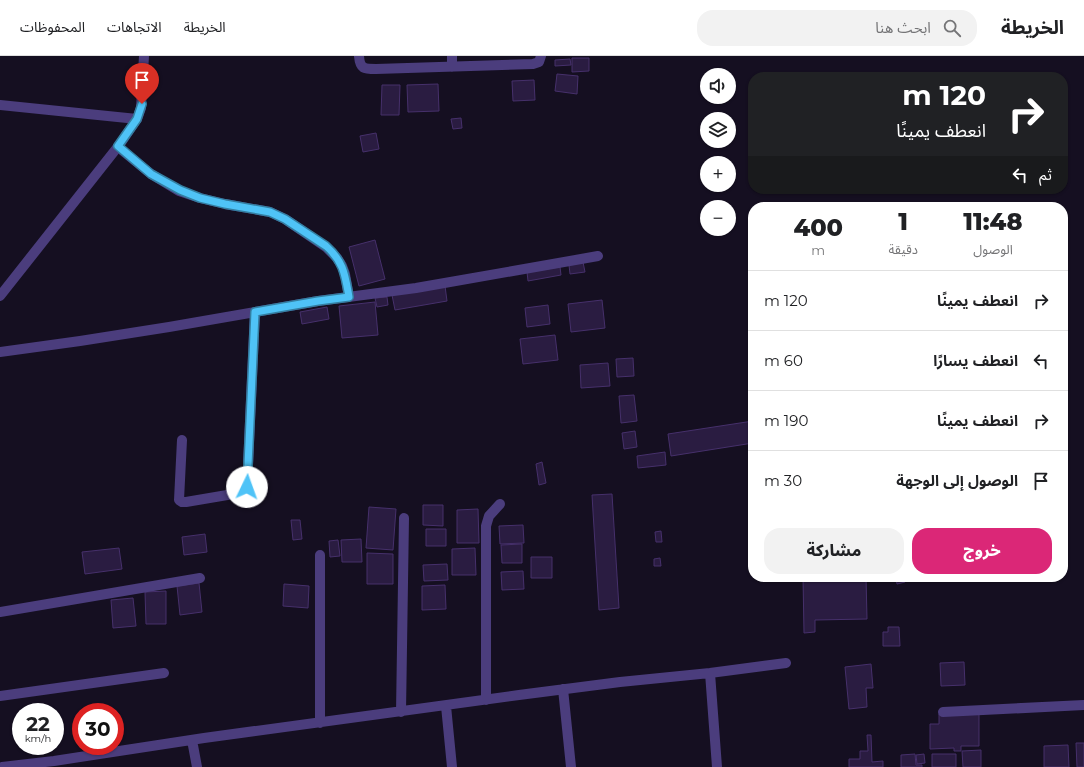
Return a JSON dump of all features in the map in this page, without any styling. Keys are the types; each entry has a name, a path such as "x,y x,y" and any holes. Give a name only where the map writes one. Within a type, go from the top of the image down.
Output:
{"street":[{"path":"0,296 118,146 137,119 142,104 144,56"},
{"path":"359,56 361,65 369,69 533,64 539,62 541,56"},
{"path":"452,56 452,67"},
{"path":"0,105 137,119"},
{"path":"118,146 151,174 180,190 200,198 270,212 285,219 326,246 337,258 345,274 349,297"},
{"path":"0,352 80,341 318,301 416,288 598,256"},
{"path":"182,440 180,500 182,502 245,492 247,487 255,312"},
{"path":"486,700 486,526 489,516 500,504"},
{"path":"400,712 404,518"},
{"path":"320,555 320,723"},
{"path":"0,612 200,578"},
{"path":"2,767 620,682 710,673 786,663"},
{"path":"0,696 164,673"},
{"path":"710,673 717,767"},
{"path":"563,690 571,767"},
{"path":"446,706 452,767"},
{"path":"943,712 1084,706"},
{"path":"192,740 197,767"}],"building":[{"path":"572,58 589,58 589,71 572,72"},
{"path":"570,59 571,65 555,66 555,60"},
{"path":"557,74 578,76 577,94 555,91"},
{"path":"534,80 535,100 513,101 512,81"},
{"path":"438,84 439,111 408,112 407,85"},
{"path":"382,85 400,85 399,115 381,115"},
{"path":"461,118 462,128 453,129 451,119"},
{"path":"376,133 379,149 363,152 360,136"},
{"path":"375,240 385,279 359,286 349,247"},
{"path":"583,262 585,272 570,274 569,265"},
{"path":"560,267 561,275 528,281 527,272"},
{"path":"445,286 447,301 395,310 392,295"},
{"path":"387,297 388,305 377,307 375,298"},
{"path":"602,300 605,328 571,332 568,304"},
{"path":"375,302 378,335 342,338 339,306"},
{"path":"548,305 550,324 527,327 525,308"},
{"path":"327,307 329,319 302,324 300,312"},
{"path":"555,335 558,360 523,364 520,339"},
{"path":"633,358 634,376 617,377 616,359"},
{"path":"608,363 610,386 581,388 580,365"},
{"path":"634,395 637,421 621,423 619,396"},
{"path":"748,422 748,444 671,456 668,434"},
{"path":"635,431 637,447 624,449 622,433"},
{"path":"665,452 666,465 638,468 637,456"},
{"path":"542,462 546,483 539,485 536,464"},
{"path":"612,494 619,608 599,610 592,495"},
{"path":"423,505 443,505 443,526 423,525"},
{"path":"369,507 396,509 393,550 366,548"},
{"path":"478,509 479,543 457,543 457,510"},
{"path":"291,520 300,520 302,539 293,540"},
{"path":"523,525 524,543 500,544 499,526"},
{"path":"426,529 446,529 446,546 426,546"},
{"path":"661,531 662,542 656,542 655,532"},
{"path":"205,534 207,552 184,555 182,537"},
{"path":"361,539 362,562 342,562 341,540"},
{"path":"338,540 340,556 330,557 329,541"},
{"path":"522,544 522,563 502,563 501,545"},
{"path":"119,548 122,569 85,574 82,552"},
{"path":"475,548 476,575 452,575 452,549"},
{"path":"367,553 393,554 393,584 367,584"},
{"path":"531,557 552,557 552,578 531,578"},
{"path":"660,558 661,566 654,566 654,559"},
{"path":"447,564 448,580 424,581 423,565"},
{"path":"523,571 524,589 502,590 501,572"},
{"path":"803,582 866,582 867,619 815,620 815,632 804,633"},
{"path":"199,583 202,612 180,615 177,586"},
{"path":"284,584 309,586 308,608 283,606"},
{"path":"445,585 446,609 422,610 422,586"},
{"path":"166,591 166,624 146,624 145,592"},
{"path":"133,598 136,626 113,628 111,600"},
{"path":"888,627 899,627 900,646 883,646 883,632 888,632"},
{"path":"964,662 965,685 941,686 940,663"},
{"path":"871,664 873,688 866,688 867,707 849,709 845,667"},
{"path":"979,713 979,746 961,746 961,751 954,751 954,748 930,749 930,724 939,724 939,714"},
{"path":"867,735 871,735 872,762 883,761 883,767 849,767 849,759 860,759 860,751 868,751"},
{"path":"1076,743 1084,743 1084,767 1077,767"},
{"path":"1068,745 1069,767 1044,767 1044,746"},
{"path":"981,750 981,767 963,767 962,751"},
{"path":"915,754 916,765 922,765 922,767 901,767 901,755"},
{"path":"924,754 925,763 917,764 916,755"},
{"path":"932,754 956,754 956,767 932,767"}],"route":[{"path":"142,104 137,119 118,146 140,166 164,182 200,198 225,204 258,209 282,217 326,246 337,258 345,274 349,297 255,312 247,487"}]}
